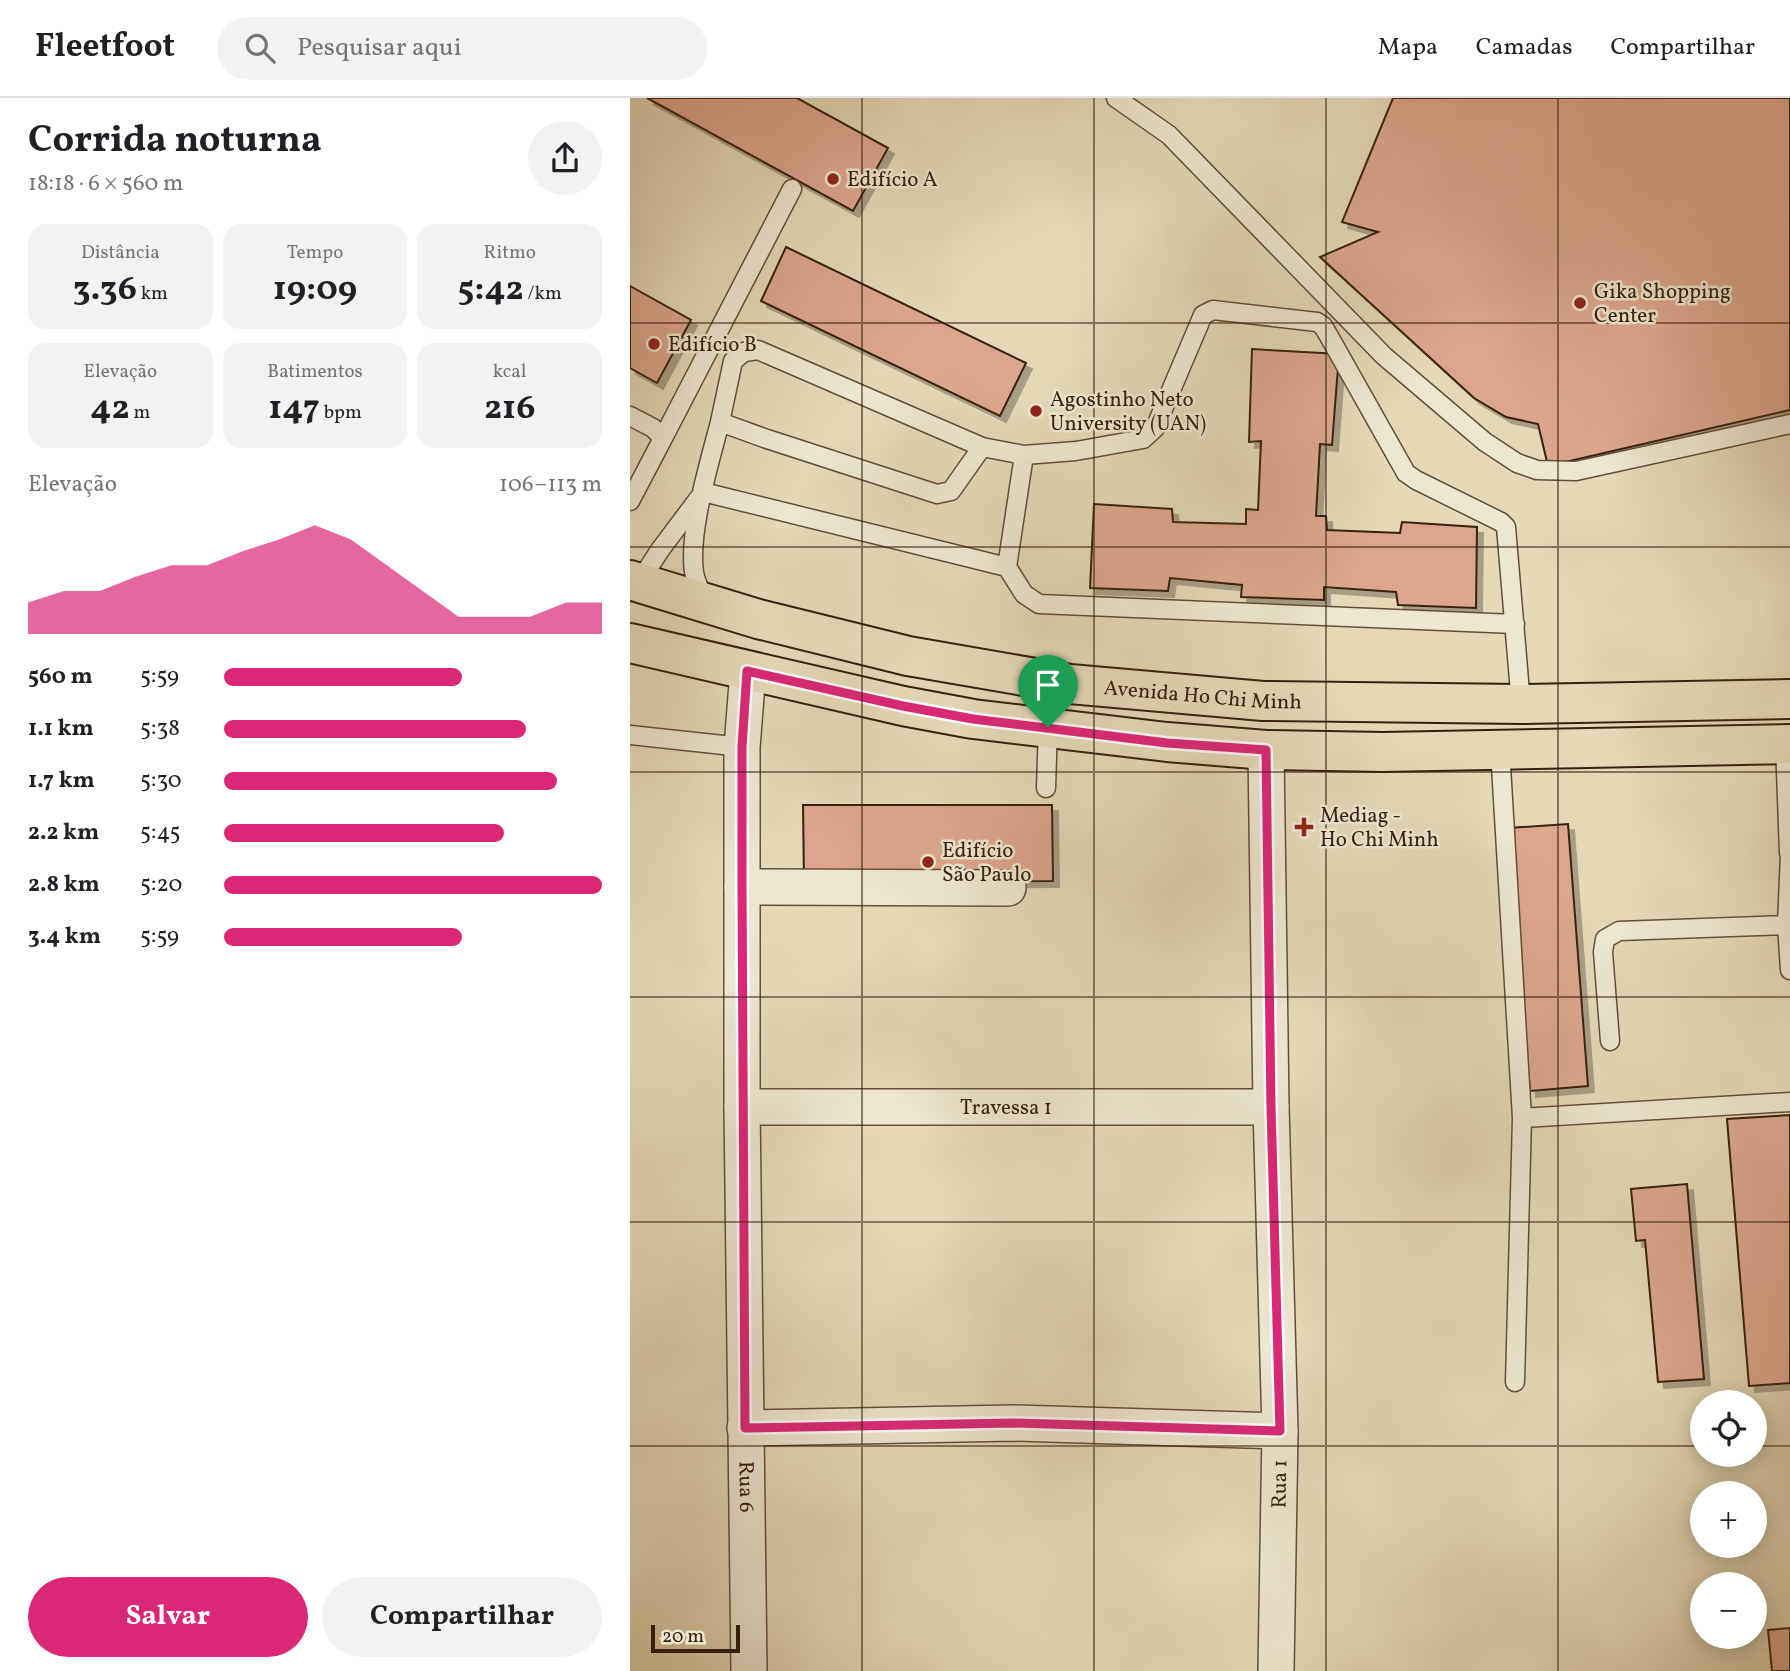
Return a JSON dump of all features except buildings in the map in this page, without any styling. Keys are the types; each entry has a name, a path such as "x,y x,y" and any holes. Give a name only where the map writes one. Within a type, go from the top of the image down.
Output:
{"main road":[{"name":"Avenida Ho Chi Minh","path":"634,582 908,656 1070,684 1263,701 1521,704 1790,699"},
{"path":"630,643 914,709 1167,743 1266,750 1383,752 1787,744"}],"street":[{"name":"Rua 6","path":"747,671 742,747 742,1107 749,1671"},
{"name":"Rua 1","path":"1266,750 1271,1107 1280,1431 1276,1671"},
{"path":"742,887 1008,888"},
{"name":"Travessa 1","path":"742,1107 1271,1107"},
{"path":"745,1428 1013,1423 1280,1431"}],"lane":[{"path":"1116,98 1169,135 1384,356 1485,442 1517,463 1537,470 1576,471 1790,424"},
{"path":"630,500 792,189"},
{"path":"705,603 695,575 697,519 733,361 744,352 758,350 982,447 1024,454 1076,452 1143,439 1155,428 1203,315 1213,310 1317,322 1330,338 1406,473 1506,527 1521,704"},
{"path":"630,416 653,428 661,436 661,442"},
{"path":"720,422 937,494 951,491 982,447"},
{"path":"1006,567 1024,454"},
{"path":"703,492 1006,567 1024,594 1039,604 1515,624"},
{"path":"634,582 703,492"},
{"path":"1046,788 1048,727"},
{"path":"630,734 742,747"},
{"path":"1787,744 1790,853 1787,925 1790,970"},
{"path":"1500,749 1522,1118 1514,1382"},
{"path":"1610,1041 1603,952 1605,939 1619,931 1787,925"},
{"path":"1522,1118 1790,1102"}],"place":[{"name":"Edifício A","path":"833,179"},
{"name":"Gika Shopping Center","path":"1580,303"},
{"name":"Edifício B","path":"654,344"},
{"name":"Agostinho Neto University (UAN)","path":"1036,411"},
{"name":"Mediag - Ho Chi Minh","path":"1304,827"},
{"name":"Edifício São Paulo","path":"928,862"}],"route":[{"path":"747,671 903,706 973,719 1048,727 1167,743 1266,750 1271,1107 1280,1431 1013,1423 745,1428 742,747 747,671"}]}
